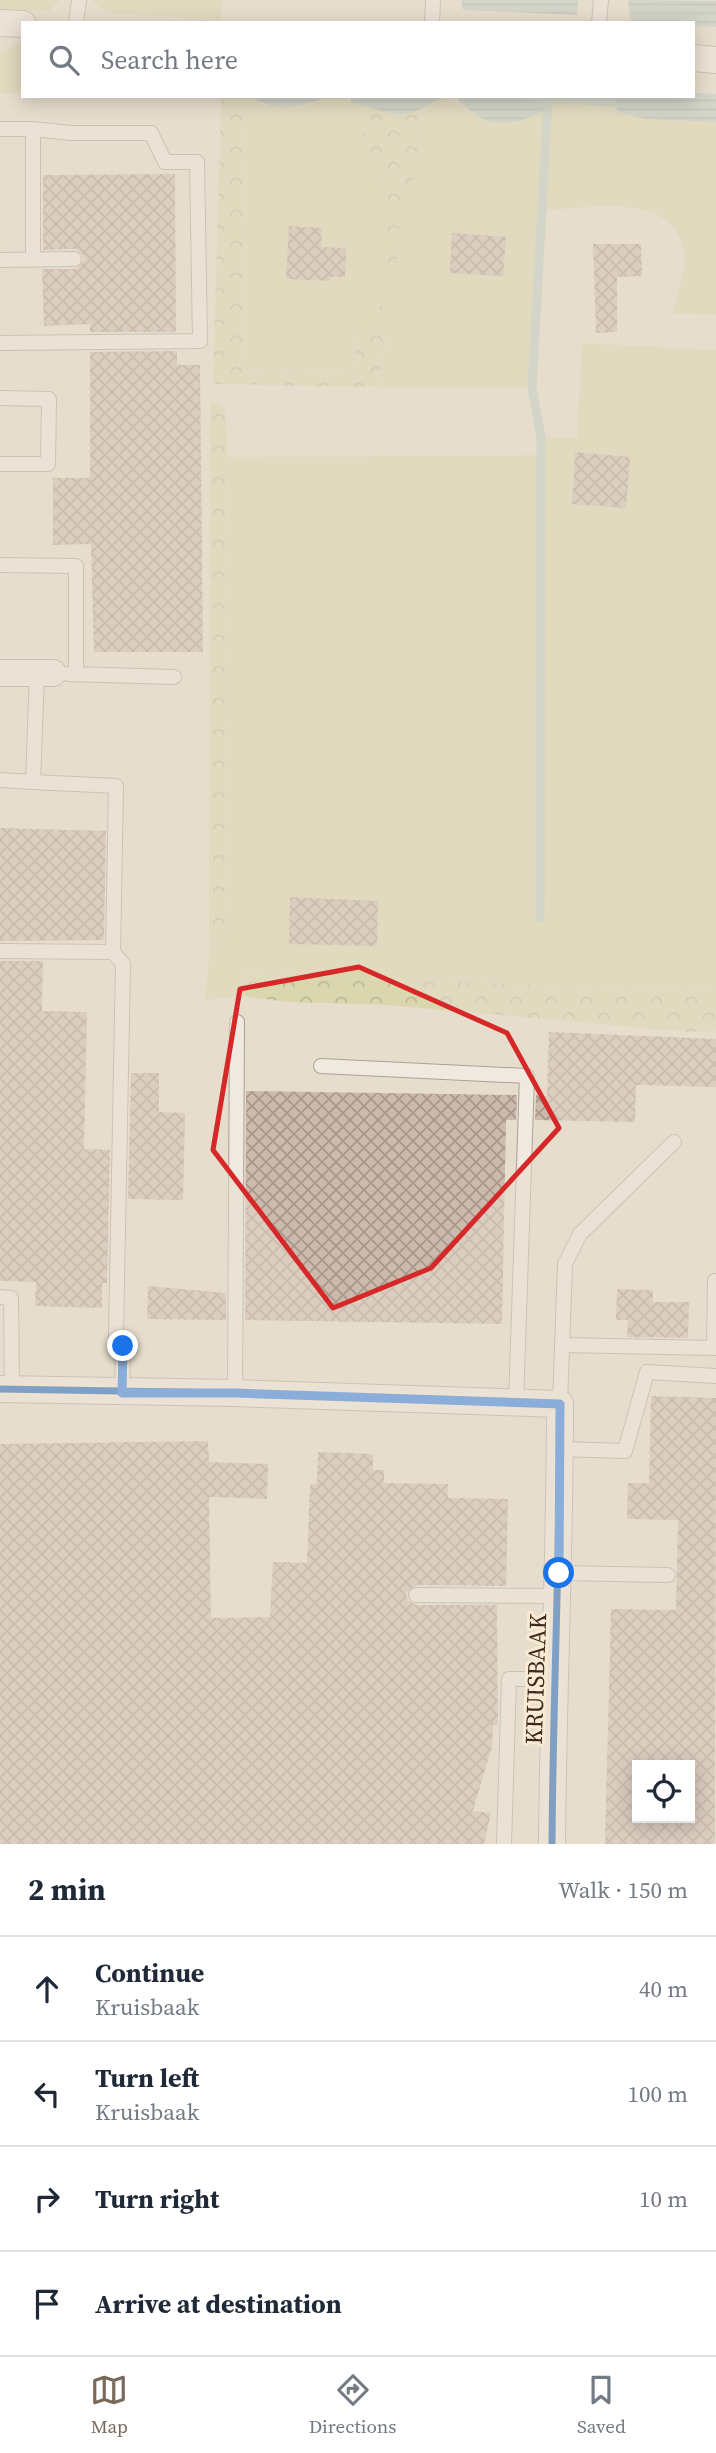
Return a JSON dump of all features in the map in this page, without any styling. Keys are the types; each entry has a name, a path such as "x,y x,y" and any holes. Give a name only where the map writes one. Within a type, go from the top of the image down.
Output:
{"street":[{"path":"0,23 21,24"},
{"path":"695,58 716,60"},
{"path":"0,673 55,674"},
{"path":"6,1390 235,1393 560,1404"},
{"name":"KRUISBAAK","path":"552,1844 560,1404"}],"lane":[{"path":"76,21 79,0"},
{"path":"432,21 433,0"},
{"path":"600,21 601,0"},
{"path":"0,129 71,133 152,133 165,162 197,162 200,341 0,343"},
{"path":"33,129 33,259"},
{"path":"0,260 74,259"},
{"path":"0,398 49,398 48,464 0,464"},
{"path":"0,565 76,566 33,782"},
{"path":"55,674 174,677"},
{"path":"0,780 116,786 113,952 123,964 116,1335 123,1346 122,1393"},
{"path":"0,951 113,952"},
{"path":"235,1393 237,1022"},
{"path":"321,1066 527,1076 516,1403"},
{"path":"560,1404 565,1264 580,1234 674,1142"},
{"path":"562,1345 714,1348 715,1281"},
{"path":"0,1297 11,1298 6,1390"},
{"path":"560,1449 625,1451 647,1372 716,1376"},
{"path":"416,1595 668,1575"},
{"path":"504,1844 509,1679 553,1679"}],"highlighted area":[{"path":"359,967 507,1033 559,1128 431,1268 333,1308 213,1150 240,989"}],"green space":[{"path":"0,0 60,0 49,11 0,9"},
{"path":"91,0 223,0 220,20 107,13"},
{"path":"21,43 21,93 0,93 0,53"},
{"path":"221,98 247,98 245,372 352,374 359,333 385,300 386,337 377,387 213,384"},
{"path":"247,98 264,105 300,107 325,98 344,98 351,102 419,112 441,98 485,119 505,123 535,116 561,99 611,102 619,113 646,119 716,122 716,315 672,313 685,261 677,234 665,220 649,211 630,207 547,210 532,388 377,387 386,337 359,333 352,374 245,372"},
{"path":"351,102 401,116 419,112 425,119 418,173 401,200 397,263 382,261 388,200"},
{"path":"582,343 716,350 716,991 356,979 248,968 244,996 205,1000 209,956 226,933 228,457 540,455 541,437 577,438"},
{"path":"210,400 225,408 228,457 226,934 209,956"},
{"path":"248,968 356,979 716,991 716,1031 689,1032 386,1005 287,1002 244,996"}],"shaded area":[{"path":"461,0 578,0 577,15 463,10"},
{"path":"628,0 716,1 716,27 695,26 695,21 631,21"},
{"path":"695,93 716,94 716,122 646,119 619,113 611,102 612,98 695,98"},
{"path":"253,98 324,98 289,107 270,106"},
{"path":"351,98 441,98 416,111 397,114 351,102"},
{"path":"459,98 561,99 526,119 507,123 487,121 459,102"}],"building":[{"path":"175,174 176,332 90,332 90,324 44,326 42,269 75,269 84,260 82,254 75,249 43,250 43,175"},
{"path":"289,226 322,228 321,247 346,248 345,277 330,277 330,281 286,279"},
{"path":"452,233 506,237 503,276 450,273"},
{"path":"593,244 641,244 642,276 617,277 617,332 596,333"},
{"path":"177,351 177,365 200,365 203,652 94,652 91,544 53,545 53,478 90,478 90,352"},
{"path":"575,452 630,457 626,508 572,504"},
{"path":"0,828 106,831 104,940 0,941"},
{"path":"290,897 378,901 377,946 289,944"},
{"path":"0,961 43,961 42,1011 87,1012 84,1149 110,1150 107,1283 102,1283 102,1308 35,1306 36,1282 0,1281"},
{"path":"549,1032 716,1039 716,1087 636,1085 635,1122 535,1120 536,1095 547,1096"},
{"path":"131,1073 159,1073 159,1112 185,1113 183,1200 128,1199"},
{"path":"246,1091 517,1095 516,1120 506,1120 502,1324 245,1320"},
{"path":"148,1286 226,1293 226,1320 147,1319"},
{"path":"617,1289 653,1290 653,1302 689,1302 688,1338 627,1337 628,1320 616,1320"},
{"path":"651,1396 716,1398 715,1844 605,1844 611,1609 676,1610 678,1520 627,1519 628,1483 649,1483"},
{"path":"208,1441 209,1462 268,1464 267,1499 209,1497 211,1618 270,1617 273,1562 307,1563 310,1484 317,1484 318,1452 373,1454 373,1470 384,1470 384,1483 448,1484 448,1498 508,1499 506,1586 416,1585 406,1594 408,1600 416,1605 497,1605 498,1725 493,1725 492,1746 473,1811 491,1813 484,1844 0,1844 0,1444"}],"waterway":[{"path":"556,98 611,102"},
{"path":"540,918 541,437 532,388 548,99"}],"cycle path":[{"path":"0,1389 235,1393 560,1404 552,1844"}],"route":[{"path":"123,1346 122,1393 235,1393 560,1404 559,1573"}]}
